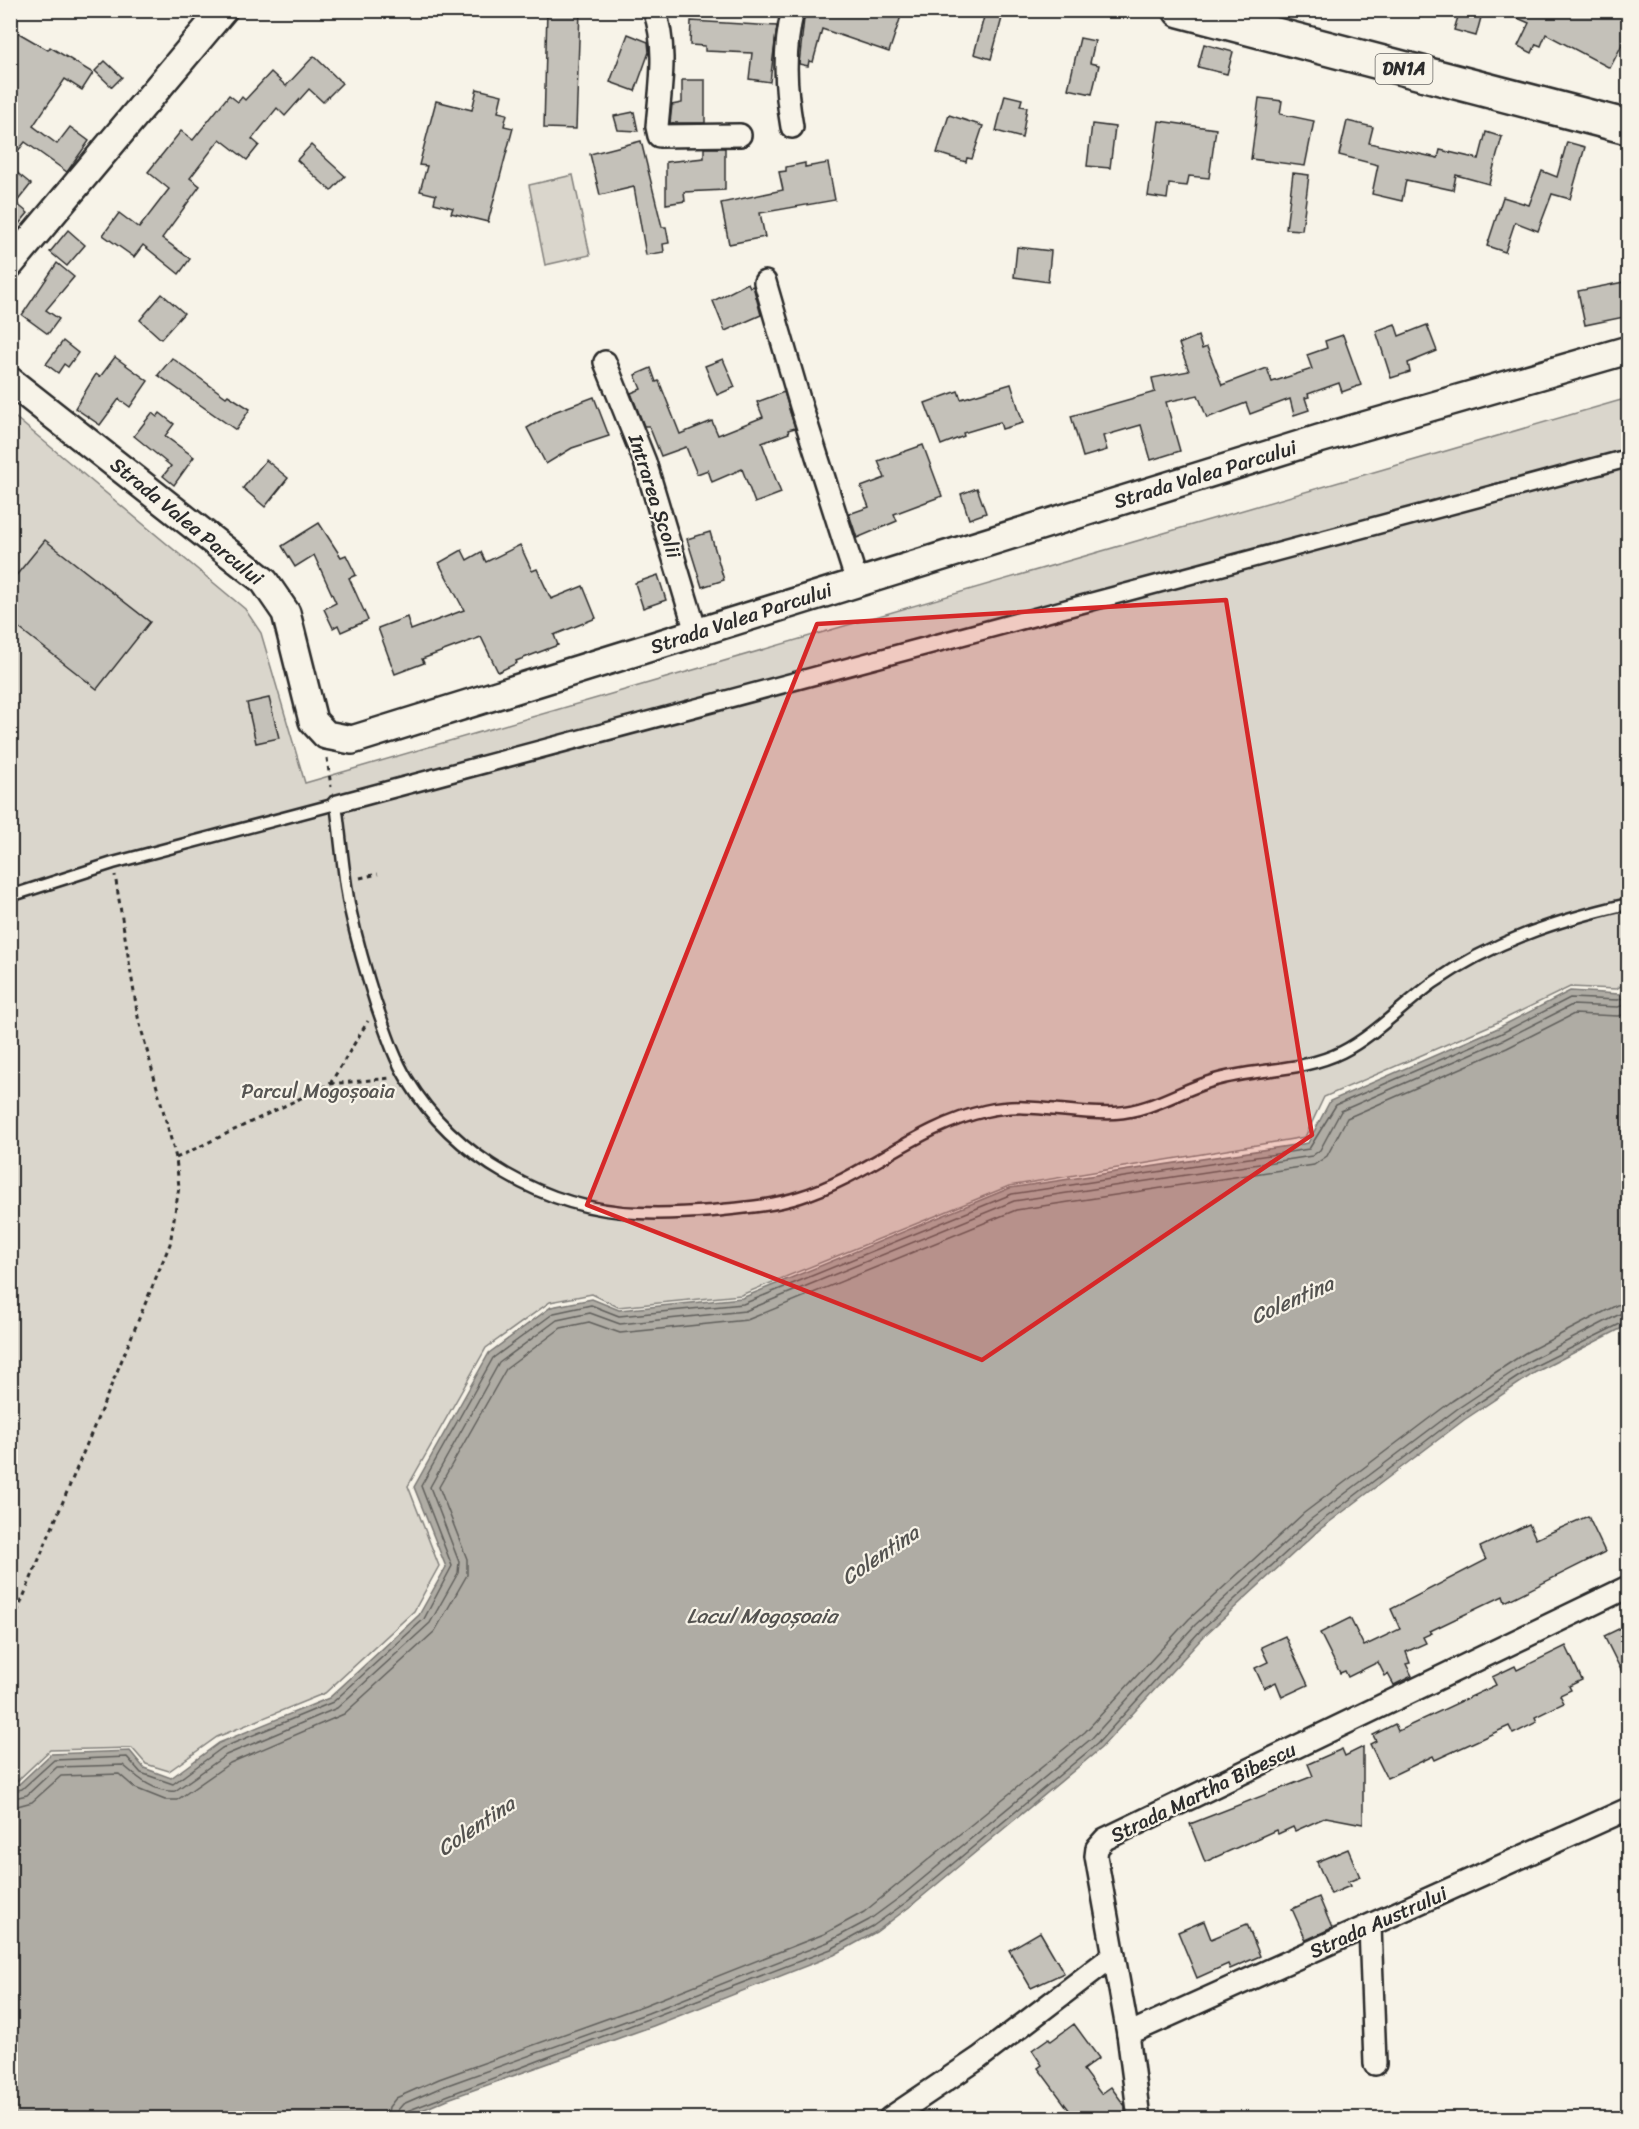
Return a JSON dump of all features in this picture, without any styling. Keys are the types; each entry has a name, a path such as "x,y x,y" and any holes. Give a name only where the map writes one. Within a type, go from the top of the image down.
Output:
{"main road":[{"name":"DN1A","path":"1179,10 1248,19 1629,127"}],"street":[{"path":"10,264 223,10"},
{"path":"654,10 660,27 663,56 657,127 659,136 740,135"},
{"path":"792,127 786,92 786,46 794,10"},
{"path":"765,282 856,582"},
{"name":"Strada Valea Parcului","path":"10,381 264,581 286,613 313,721 326,735 352,740 1428,406 1629,350"},
{"name":"Intrarea Școlii","path":"606,362 648,472 696,632"},
{"path":"336,804 1629,458"},
{"name":"Strada Martha Bibescu","path":"1139,2118 1128,2034 1096,1856 1097,1848 1105,1839 1629,1587"},
{"name":"Strada Austrului","path":"1128,2034 1629,1809"},
{"path":"1370,1926 1375,2064"},
{"path":"890,2118 979,2058 1114,1955"}],"lane":[{"path":"10,896 113,863 336,804 352,916 377,1004 405,1077 429,1112 458,1142 501,1172 555,1195 593,1206 635,1213 752,1207 799,1198 841,1181 919,1136 982,1112 1010,1106 1038,1106 1077,1112 1117,1113 1154,1106 1212,1080 1314,1063 1343,1052 1436,981 1504,942 1570,917 1629,904"}],"path":[{"path":"326,735 328,775 336,804"},
{"path":"10,1629 170,1244 179,1187 177,1158 138,1017 113,863"},
{"path":"346,881 378,874"},
{"path":"330,1084 377,1004"},
{"path":"177,1158 330,1084 405,1077"}],"highlighted area":[{"path":"1226,600 1312,1135 982,1360 587,1205 817,624"}],"green space":[{"path":"573,175 590,255 545,265 529,185"},
{"name":"Parcul Mogoșoaia","path":"1628,398 1628,982 1616,989 1570,987 1496,1023 1324,1097 1305,1137 1009,1186 741,1295 618,1307 592,1294 550,1302 486,1348 408,1486 439,1566 414,1611 325,1693 217,1737 169,1771 146,1764 132,1748 50,1750 17,1781 11,1783 10,413 245,609 261,633 305,783"}],"water":[{"name":"Lacul Mogoșoaia","path":"1628,989 1628,1325 1536,1372 1464,1420 1319,1530 1205,1635 1101,1748 912,1905 876,1932 834,1955 653,2026 448,2099 404,2118 11,2118 11,1786 19,1784 51,1754 130,1751 144,1768 171,1778 219,1743 329,1698 419,1615 446,1567 414,1487 489,1353 551,1307 592,1299 619,1310 742,1298 1010,1188 1308,1143 1330,1101 1498,1028 1570,991 1619,994"}],"building":[{"path":"547,10 580,10 576,129 544,128"},
{"path":"805,10 903,10 889,52 822,29 813,62 809,61 808,66 799,64"},
{"path":"1460,10 1483,10 1476,36 1454,30"},
{"path":"1499,10 1615,10 1629,17 1629,31 1610,68 1546,34 1541,46 1536,44 1532,53 1518,46 1529,23"},
{"path":"985,13 1002,18 991,59 974,54"},
{"path":"691,21 777,26 770,82 749,79 752,53 705,51 705,46 690,45"},
{"path":"10,28 48,50 50,47 93,73 82,90 65,79 33,126 57,144 70,127 89,141 67,172 25,142 10,161"},
{"path":"628,34 648,42 649,52 635,91 610,82"},
{"path":"1080,38 1095,41 1090,63 1099,65 1092,94 1068,89"},
{"path":"1204,44 1233,52 1227,74 1198,67"},
{"path":"314,56 342,83 323,102 309,89 285,116 277,108 252,139 259,145 247,160 220,139 190,178 200,186 162,238 190,259 179,274 143,245 134,257 103,235 119,213 139,228 169,189 148,172 181,131 193,140 229,95 238,102 242,97 245,100 271,72 286,86"},
{"path":"105,61 122,77 112,87 95,71"},
{"path":"682,80 705,80 705,123 670,123 672,105 682,103"},
{"path":"477,89 502,95 498,112 507,114 504,126 513,128 488,222 451,213 453,208 434,203 436,195 420,191 427,166 419,165 436,101 472,110"},
{"path":"1005,95 1022,99 1020,106 1027,107 1022,138 996,131"},
{"path":"1259,98 1282,101 1280,114 1314,121 1305,166 1251,159"},
{"path":"634,112 638,131 618,130 614,116"},
{"path":"949,115 983,126 972,159 967,158 966,162 937,153"},
{"path":"1159,121 1216,129 1209,178 1189,176 1187,186 1169,184 1167,199 1148,196"},
{"path":"1347,121 1373,127 1369,143 1438,158 1440,150 1479,159 1486,132 1502,137 1489,184 1456,175 1453,190 1406,180 1402,201 1372,194 1378,165 1339,155"},
{"path":"1092,124 1115,127 1110,168 1087,166"},
{"path":"641,141 662,227 666,227 669,243 663,244 664,252 646,255 634,187 600,195 590,154"},
{"path":"1567,142 1585,147 1570,199 1552,194 1538,231 1515,222 1505,252 1487,246 1503,197 1529,205 1542,171 1557,177"},
{"path":"311,145 345,176 331,191 297,160"},
{"path":"704,148 725,148 725,190 684,192 685,201 666,204 666,162 704,158"},
{"path":"805,163 805,167 828,163 835,200 760,213 765,237 729,244 721,203 783,190 779,172 786,171 786,167"},
{"path":"10,167 31,184 16,203 28,213 10,235"},
{"path":"1293,173 1309,175 1302,230 1286,229"},
{"path":"68,230 85,245 67,266 50,252"},
{"path":"1017,247 1051,251 1048,282 1014,277"},
{"path":"57,263 74,277 46,310 59,319 48,334 22,315"},
{"path":"1629,281 1629,316 1585,325 1578,291"},
{"path":"748,283 750,287 753,286 761,315 725,331 713,301"},
{"path":"162,294 184,313 161,339 140,320"},
{"path":"1395,324 1399,336 1427,325 1437,351 1408,363 1410,372 1391,378 1376,331"},
{"path":"1343,335 1361,385 1342,392 1339,383 1308,394 1309,397 1305,398 1309,410 1294,415 1290,399 1250,414 1246,403 1207,418 1198,395 1166,402 1180,451 1151,460 1141,425 1103,436 1107,450 1083,457 1071,416 1155,392 1152,378 1189,371 1179,344 1198,336 1202,349 1207,347 1222,385 1267,368 1272,382 1312,369 1307,355 1327,348 1325,341"},
{"path":"63,341 78,353 68,367 64,364 58,373 46,364"},
{"path":"115,357 148,381 130,407 119,399 100,425 75,408 96,374 100,377"},
{"path":"172,358 226,397 228,395 250,409 236,430 158,375"},
{"path":"723,359 735,387 717,395 705,366"},
{"path":"651,368 656,382 659,381 680,434 712,421 718,435 763,417 757,402 784,392 795,428 788,430 789,433 762,443 781,493 755,503 742,469 712,482 708,470 697,474 686,447 661,456 649,426 644,426 631,393 641,389 635,375"},
{"path":"1011,384 1023,423 1002,429 1000,422 963,433 964,436 941,445 925,403 958,391 961,399"},
{"path":"594,397 609,436 572,448 546,464 527,428 554,412"},
{"path":"152,413 157,417 160,413 174,424 165,436 194,457 174,485 163,476 171,466 134,436"},
{"path":"923,445 942,496 894,514 897,521 857,538 849,514 869,507 861,487 885,478 878,461"},
{"path":"266,460 288,478 265,507 243,488"},
{"path":"977,488 986,513 969,519 961,494"},
{"path":"319,523 341,557 346,555 356,575 349,578 368,620 341,632 338,625 333,628 324,609 336,603 314,555 295,567 282,546"},
{"path":"710,532 724,580 702,587 687,539"},
{"path":"45,540 150,622 97,689 10,621 10,583"},
{"path":"520,545 532,571 537,569 551,599 583,586 596,618 554,635 558,645 516,661 517,663 498,672 481,637 422,659 424,663 395,674 378,628 407,617 411,630 464,610 439,563 462,550 467,560 481,552 486,562"},
{"path":"658,575 666,600 643,608 635,583"},
{"path":"269,698 279,738 256,743 247,703"},
{"path":"1588,1516 1605,1552 1505,1602 1503,1596 1430,1631 1432,1633 1423,1637 1426,1643 1406,1652 1410,1663 1406,1664 1412,1676 1394,1685 1388,1674 1385,1676 1378,1662 1348,1677 1345,1671 1340,1673 1320,1633 1350,1618 1364,1646 1400,1629 1391,1609 1486,1560 1480,1547 1529,1524 1536,1539"},
{"path":"1629,1624 1629,1686 1604,1636"},
{"path":"1285,1636 1308,1685 1282,1697 1276,1682 1264,1688 1255,1668 1268,1662 1261,1647"},
{"path":"1566,1646 1582,1680 1569,1686 1571,1690 1560,1695 1564,1703 1535,1717 1537,1722 1513,1734 1509,1726 1435,1760 1433,1756 1387,1778 1370,1744 1376,1741 1373,1735 1395,1724 1398,1731 1496,1685 1492,1677 1515,1666 1517,1670"},
{"path":"1363,1747 1363,1824 1326,1817 1295,1831 1293,1827 1278,1834 1276,1830 1205,1862 1190,1824 1313,1776 1308,1764 1342,1749 1345,1756"},
{"path":"1348,1849 1360,1877 1348,1882 1350,1886 1331,1894 1317,1862"},
{"path":"1319,1897 1332,1928 1306,1940 1292,1909"},
{"path":"1204,1921 1211,1939 1247,1924 1260,1956 1230,1969 1228,1964 1197,1978 1178,1932"},
{"path":"1040,1932 1064,1973 1031,1988 1009,1950"},
{"path":"1074,2024 1099,2058 1083,2070 1101,2094 1111,2087 1125,2106 1125,2112 1116,2118 1075,2118 1038,2068 1042,2065 1032,2050 1049,2038 1051,2041"}],"water label":[{"name":"Colentina","path":"1292,1300"},
{"name":"Colentina","path":"880,1555"},
{"name":"Colentina","path":"476,1826"}]}
